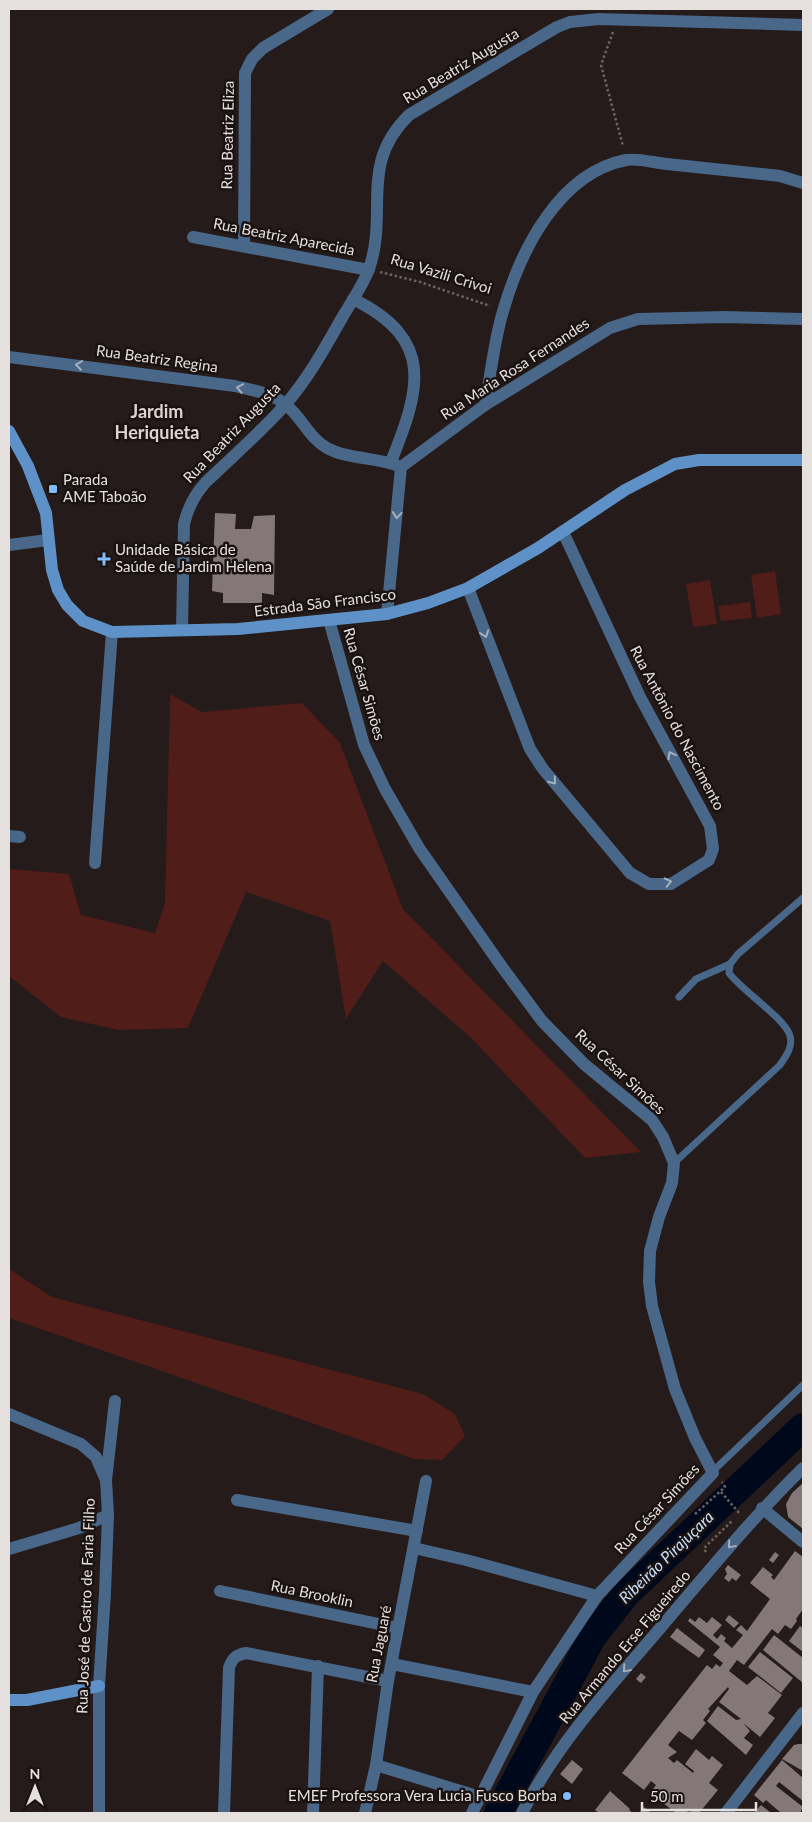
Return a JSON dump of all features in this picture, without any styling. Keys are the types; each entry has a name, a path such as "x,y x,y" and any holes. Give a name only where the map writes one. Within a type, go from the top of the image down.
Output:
{"main road":[{"name":"Estrada São Francisco","path":"9,431 28,466 46,513 48,540 58,590 67,605 83,621 112,632 238,629 388,614 428,603 468,588 563,532 625,490 675,464 700,460 803,460"},
{"path":"9,1700 27,1700 99,1686"}],"street":[{"name":"Rua Beatriz Eliza","path":"244,245 245,73 252,59 263,48 328,9"},
{"path":"570,22 587,9"},
{"path":"629,14 641,9"},
{"name":"Rua Beatriz Augusta","path":"182,630 184,524 188,508 195,494 206,482 286,404 325,348 353,299 369,270 376,226 380,165 383,151 394,130 409,115 557,27 570,22 618,19 629,14 803,25"},
{"path":"485,405 503,310 517,269 538,229 560,201 581,181 602,169 627,160 780,176 803,183"},
{"name":"Rua Beatriz Aparecida","path":"193,237 244,245 369,270"},
{"path":"353,299 377,311 403,336 416,373 414,397 396,464 388,614"},
{"name":"Rua Maria Rosa Fernandes","path":"396,464 485,405 610,328 638,319 724,317 803,319"},
{"name":"Rua Beatriz Regina","path":"9,357 235,386 260,392 286,404"},
{"path":"9,366 22,358"},
{"path":"286,404 318,441 328,449 396,464"},
{"name":"Rua Antônio do Nascimento","path":"468,588 520,727 543,769 630,873 649,884 671,884 708,860 713,849 710,826 640,698 563,532"},
{"path":"9,545 48,540"},
{"name":"Rua César Simões","path":"329,620 364,745 385,789 419,848 502,968 542,1021 584,1064 652,1120 663,1137 674,1163 672,1183 659,1217 650,1251 649,1282 652,1306 675,1389 695,1438 713,1471 708,1481 597,1596 533,1692 472,1813"},
{"path":"95,863 112,632"},
{"name":"Rua José de Castro de Faria Filho","path":"98,1813 99,1686 108,1515 106,1480 115,1401"},
{"path":"9,1414 80,1444 96,1457 106,1480"},
{"name":"Rua Armando Erse Figueiredo","path":"522,1813 555,1758 587,1714 762,1508 803,1468"},
{"name":"Rua Jaguaré","path":"365,1813 376,1765 388,1681 426,1481"},
{"path":"237,1500 418,1531"},
{"path":"762,1508 803,1542"},
{"path":"9,1549 79,1528 108,1515"},
{"path":"414,1548 466,1560 597,1596"},
{"name":"Rua Brooklin","path":"220,1591 398,1628"},
{"path":"224,1813 229,1668 232,1660 237,1655 246,1653 388,1681"},
{"path":"392,1664 533,1692"},
{"path":"313,1813 318,1666"},
{"path":"726,1813 801,1720"},
{"path":"376,1765 480,1797"}],"lane":[{"path":"679,997 696,979 730,964 738,954 803,898"},
{"path":"674,1163 780,1065 787,1054 790,1033 737,983 730,973 730,964"},
{"path":"713,1471 803,1385"}],"path":[{"path":"618,19 601,65 627,160"},
{"name":"Rua Vazili Crivoi","path":"369,270 420,282 503,310"},
{"path":"721,1492 740,1514"}],"shaded area":[{"path":"775,571 781,614 757,618 751,575"},
{"path":"710,580 717,624 693,627 686,584"},
{"path":"750,602 752,618 721,621 718,606"},
{"path":"170,694 202,712 302,703 340,743 403,909 641,1152 585,1158 470,1037 383,961 346,1019 330,921 246,892 188,1028 118,1030 61,1017 9,976 9,869 69,874 81,915 155,933 165,903"},
{"path":"9,1269 52,1297 423,1394 455,1414 465,1436 442,1460 415,1459 9,1318"}],"building":[{"path":"215,513 236,514 235,529 251,529 254,516 275,515 274,595 262,593 262,603 223,603 223,593 212,591"},
{"path":"803,1483 803,1529 788,1517 786,1504 792,1493"},
{"path":"795,1551 803,1557 803,1609 796,1619 797,1621 791,1629 785,1625 778,1634 772,1629 744,1665 737,1660 729,1671 747,1685 757,1676 782,1695 768,1713 775,1718 760,1737 743,1723 750,1731 744,1738 753,1745 746,1755 707,1721 718,1706 736,1720 741,1719 719,1702 729,1689 728,1687 708,1709 710,1711 703,1720 706,1723 692,1740 679,1731 668,1745 677,1752 668,1758 674,1763 677,1760 693,1773 694,1771 685,1764 696,1749 709,1760 712,1756 723,1765 709,1783 718,1790 699,1813 688,1811 686,1813 676,1813 650,1793 656,1785 651,1781 644,1790 622,1773 707,1665 712,1669 716,1664 720,1667 723,1663 713,1655 720,1647 688,1621 690,1618 695,1622 699,1617 707,1623 712,1617 722,1625 713,1635 717,1639 721,1634 726,1638 724,1641 732,1648 743,1635 736,1630 741,1625 747,1631 770,1599 750,1583 763,1567 773,1575 771,1577 774,1580"},
{"path":"775,1552 779,1555 773,1563 769,1560"},
{"path":"728,1565 741,1575 736,1581 732,1578 729,1582 724,1578 727,1574 725,1569"},
{"path":"729,1615 739,1623 734,1628 725,1620"},
{"path":"800,1626 803,1628 803,1652 789,1641"},
{"path":"677,1628 705,1650 699,1658 670,1637"},
{"path":"774,1635 803,1658 803,1683 763,1650"},
{"path":"760,1652 793,1678 781,1693 748,1667"},
{"path":"641,1673 646,1677 641,1683 636,1679"},
{"path":"803,1744 803,1771 782,1759 794,1745"},
{"path":"572,1760 583,1769 572,1784 560,1774"},
{"path":"782,1760 803,1778 803,1801 779,1782 776,1786 803,1807 800,1813 781,1813 766,1800 763,1803 754,1795"},
{"path":"610,1791 633,1813 599,1813 595,1810"},
{"path":"761,1805 771,1813 754,1813"},
{"path":"644,1807 651,1813 639,1813"}],"waterway":[{"name":"Ribeirão Pirajuçara","path":"498,1813 593,1636 626,1594 803,1427"}],"place":[{"name":"Parada AME Taboão","path":"53,489"},
{"name":"Unidade Básica de Saúde de Jardim Helena","path":"104,559"},
{"name":"EMEF Professora Vera Lucia Fusco Borba","path":"567,1796"}],"district":[{"name":"Jardim Heriquieta","path":"157,422"}]}
